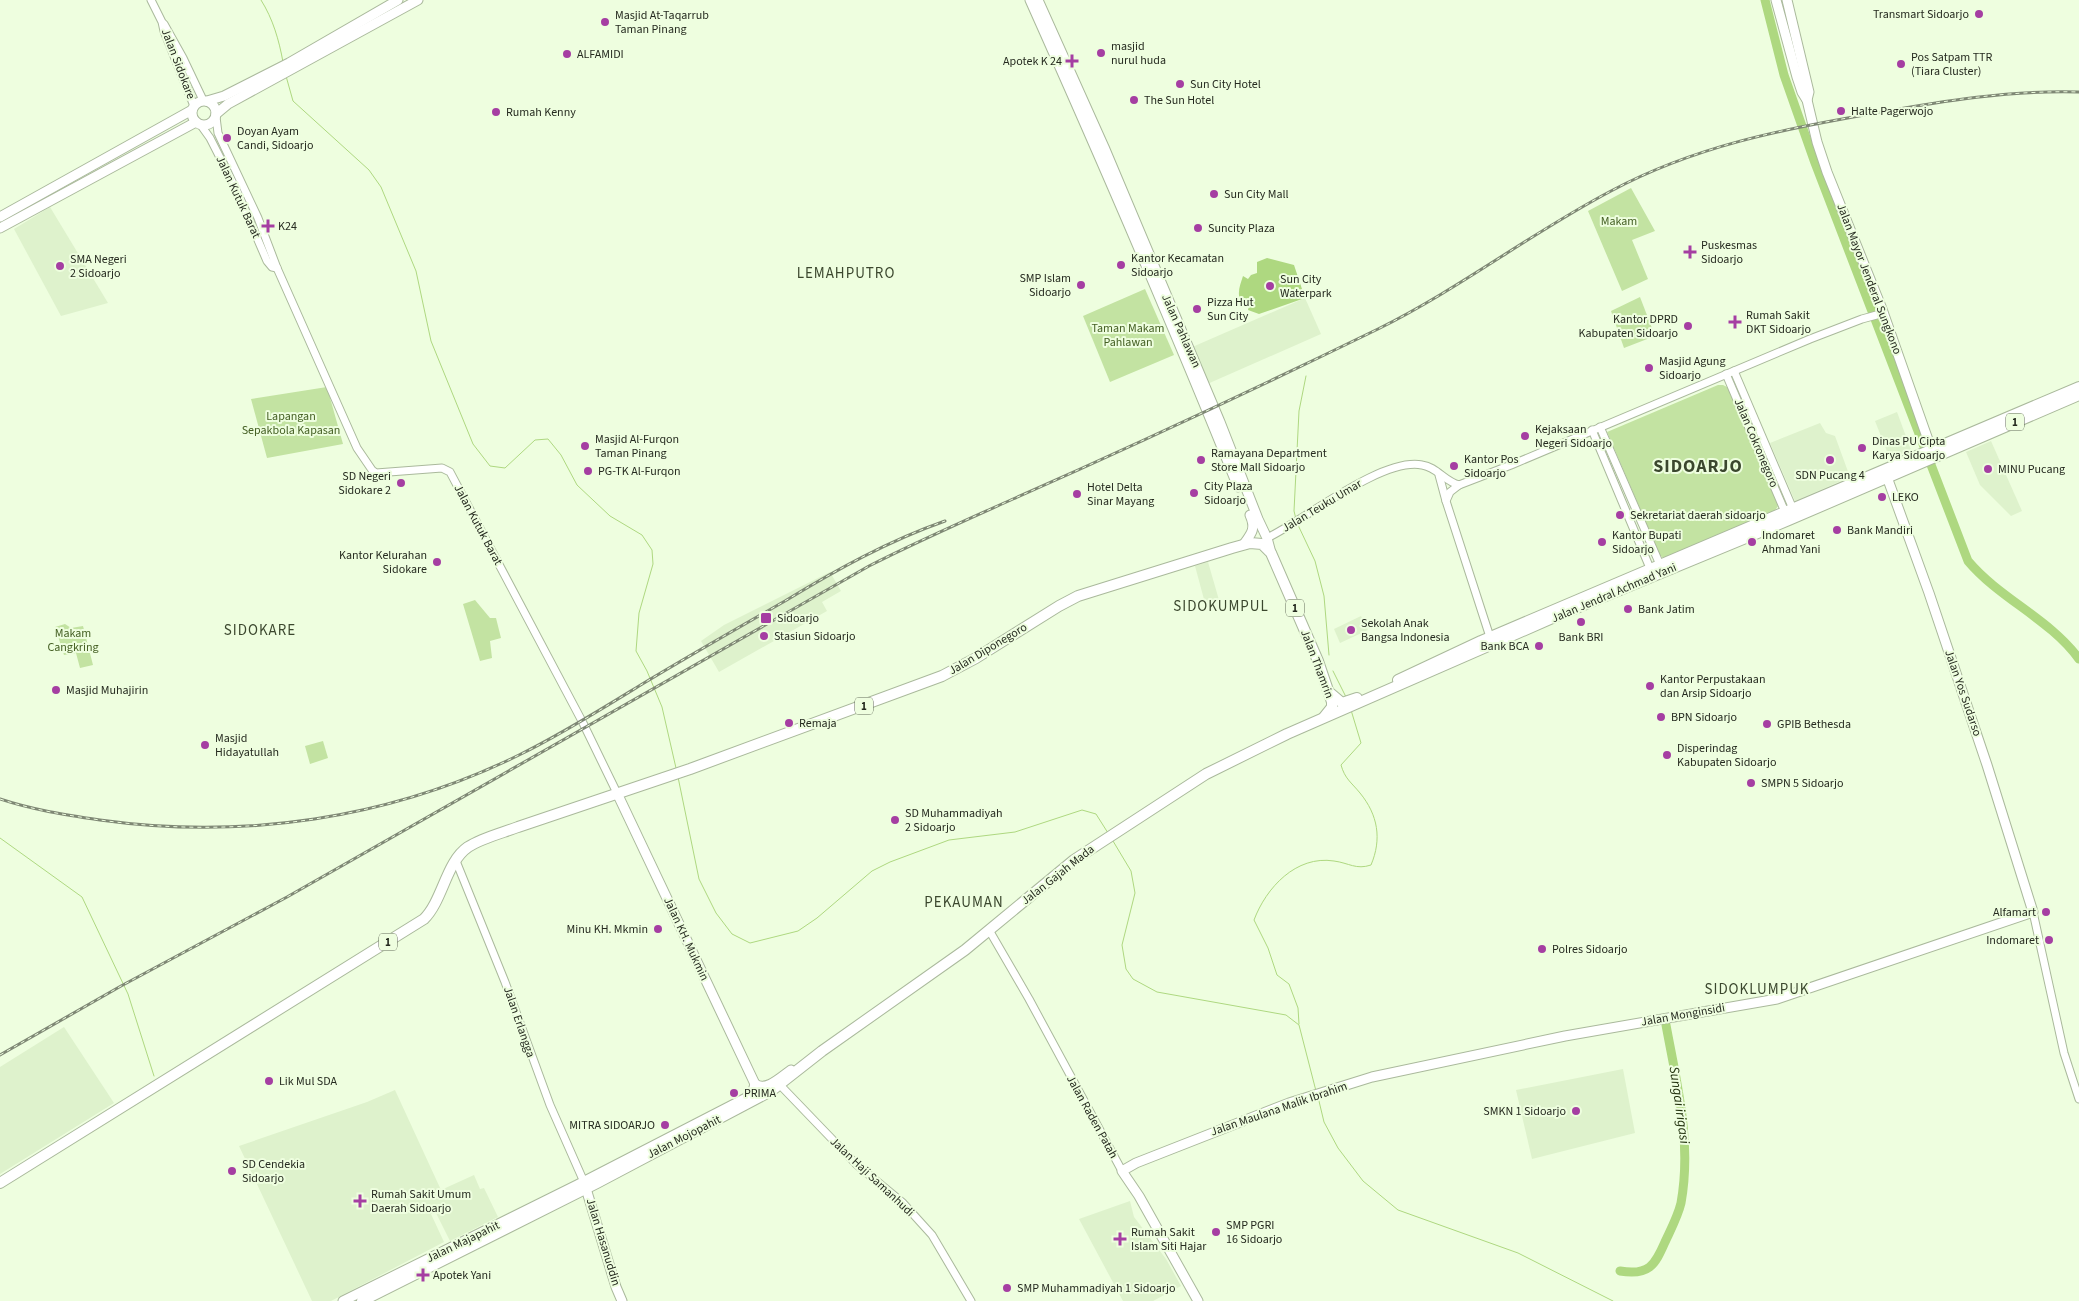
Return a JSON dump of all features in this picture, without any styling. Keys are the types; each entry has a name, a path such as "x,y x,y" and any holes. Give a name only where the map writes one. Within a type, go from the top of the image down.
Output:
{"highway":[{"name":"1","path":"1927,456 2079,387"},
{"name":"1","path":"1927,456 2079,395"},
{"name":"Jalan Jendral Achmad Yani","path":"1789,514 1887,477 1927,456"},
{"name":"Jalan Jendral Achmad Yani","path":"1333,695 1342,702 1351,705 1657,571 1927,456"},
{"name":"Jalan Diponegoro","path":"617,793 690,769 942,676 976,658 1069,600 1244,544"},
{"name":"1","path":"1244,544 1262,544 1271,553"},
{"name":"Jalan Thamrin","path":"1271,553 1333,695 1332,707 1322,720"},
{"name":"Jalan Jendral Achmad Yani","path":"1322,720 1490,638 1657,571"},
{"name":"Jalan Gajah Mada","path":"780,1085 811,1060 948,962 1057,873 1103,841 1206,774 1287,734 1322,720"},
{"name":"1","path":"0,1183 424,919 434,906 462,852 478,842 617,793"},
{"name":"Jalan Mojopahit","path":"585,1185 750,1104 780,1085"},
{"name":"Jalan Majapahit","path":"362,1301 585,1185"}],"main road":[{"path":"0,228 4,219 205,100 224,96 290,67 337,40 398,0"},
{"path":"337,40 418,0"},
{"name":"Jalan Pahlawan","path":"1030,0 1096,139"},
{"name":"Jalan Pahlawan","path":"1038,0 1096,139 1198,368 1267,538 1271,553"},
{"path":"1776,0 1801,76"},
{"path":"1787,0 1801,76"},
{"path":"4,219 198,123 210,124 228,104 274,75"},
{"name":"Jalan Mayor Jenderal Sungkono","path":"1801,76 1802,92 1807,100 1817,142 1880,314 1927,456"},
{"path":"205,100 214,105 216,116"},
{"path":"193,108 192,115 198,123"},
{"name":"Jalan Pahlawan","path":"1100,148 1253,521 1267,538"},
{"name":"Jalan Yos Sudarso","path":"1887,477 1987,764 2033,912"},
{"path":"1244,544 1254,530 1253,521"},
{"name":"Jalan KH. Mukmin","path":"617,793 754,1084"},
{"name":"Jalan Monginsidi","path":"1500,1050 1565,1036 1777,999 2033,912"},
{"name":"Jalan Maulana Malik Ibrahim","path":"1122,1171 1189,1141 1312,1095 1372,1077 1500,1050"},
{"name":"Jalan Gajah Mada","path":"754,1084 760,1087 766,1086 811,1060"},
{"name":"Jalan Mojopahit","path":"585,1185 746,1098 753,1091 754,1084"},
{"name":"Jalan Raden Patah","path":"1122,1171 1139,1196 1198,1301"},
{"name":"Jalan Majapahit","path":"343,1301 585,1185"},
{"name":"Jalan Hasanuddin","path":"585,1185 622,1301"}],"street":[{"name":"Jalan Sidokare","path":"151,0 162,22 193,108"},
{"name":"Jalan Sidokare","path":"162,22 205,100"},
{"name":"Jalan Kutuk Barat","path":"216,116 218,133 258,218 277,268 357,448 372,470 382,474 442,468 450,472 582,720 617,793"},
{"name":"Jalan Kutuk Barat","path":"198,123 210,138 236,189 267,261 272,267 277,268"},
{"path":"1446,501 1450,492 1459,485 1726,374 1880,314"},
{"name":"Jalan Cokronegoro","path":"1734,371 1789,514"},
{"name":"Jalan Cokronegoro","path":"1726,374 1789,514"},
{"path":"1600,427 1657,571"},
{"path":"1592,430 1657,571"},
{"name":"Jalan Teuku Umar","path":"1267,538 1348,488 1395,468 1411,464 1421,464 1432,468 1449,482 1459,485"},
{"path":"1439,474 1490,638"},
{"name":"Jalan Erlangga","path":"456,861 502,974 547,1097 585,1185"},
{"path":"2033,912 2064,1053 2079,1100"},
{"name":"Jalan Raden Patah","path":"989,930 1033,1006 1122,1171"},
{"name":"Jalan Haji Samanhudi","path":"780,1085 856,1164 903,1202 932,1236 971,1301"}],"shaded area":[{"name":"SMA Negeri 2 Sidoarjo","path":"50,207 108,303 61,316 14,229"},
{"name":"Sun City Waterpark","path":"1267,258 1294,265 1305,298 1259,314 1248,310 1249,306 1244,304 1239,297 1239,289 1243,276 1248,279 1251,275 1257,273 1257,262"},
{"path":"1305,298 1321,334 1205,385 1190,348"},
{"path":"1897,412 1911,450 1890,459 1875,421"},
{"name":"SDN Pucang 4","path":"1820,423 1826,433 1835,436 1850,477 1795,501 1770,443"},
{"name":"MINU Pucang","path":"1991,441 2022,511 2011,516 1980,485 1966,452"},
{"path":"1208,562 1219,600 1205,603 1195,566"},
{"path":"830,572 841,591 822,602 827,611 719,672 701,641 724,625"},
{"name":"Sekolah Anak Bangsa Indonesia","path":"1361,616 1368,630 1340,643 1334,629"},
{"path":"64,1027 114,1103 0,1174 0,1067"},
{"name":"SMKN 1 Sidoarjo","path":"1623,1069 1635,1133 1532,1159 1516,1090"},
{"name":"Rumah Sakit Umum Daerah Sidoarjo","path":"395,1090 441,1190 474,1175 480,1189 484,1188 498,1217 450,1241 435,1211 431,1214 444,1242 331,1301 312,1301 239,1146 367,1102"},
{"name":"Rumah Sakit Islam Siti Hajar","path":"1130,1201 1134,1217 1166,1259 1181,1286 1153,1301 1123,1301 1079,1219"}],"green space":[{"name":"Makam","path":"1631,188 1655,231 1632,240 1648,279 1622,291 1588,211"},
{"name":"Taman Makam Pahlawan","path":"1145,289 1174,355 1110,382 1083,316"},
{"path":"1640,297 1655,336 1624,348 1611,311"},
{"path":"1718,385 1731,389 1778,506 1774,512 1664,559 1660,555 1607,432"},
{"name":"Lapangan Sepakbola Kapasan","path":"327,387 343,444 267,458 251,399"},
{"path":"475,600 490,618 496,618 501,638 490,641 492,658 480,661 463,604"},
{"name":"Makam Cangkring","path":"65,624 71,628 83,626 93,665 80,668 76,653 64,655 55,627"},
{"path":"323,741 328,758 310,764 305,746"}],"waterway":[{"path":"261,0 275,30 283,62"},
{"path":"1765,0 1784,75 1815,163 1968,561 1995,587 2054,632 2079,659"},
{"path":"286,76 293,101 369,170 381,187 416,271 431,341 473,444 490,466 505,468 535,440 548,439 561,455 577,485 610,516 642,535 652,550 653,564 639,613 636,651 647,671 662,707 676,768"},
{"path":"1296,519 1294,511 1299,411 1306,376"},
{"path":"1298,525 1315,561 1324,596 1329,655"},
{"path":"1333,671 1346,697"},
{"path":"1299,1024 1298,1008 1289,984 1277,975 1268,948 1254,920 1266,896 1284,876 1307,863 1320,860 1357,866 1371,865 1377,837 1374,819 1366,801 1346,777 1341,765 1361,743 1351,710"},
{"path":"678,777 699,879 716,913 732,934 750,943 798,931 817,918 872,871 890,862 949,840 1015,832 1082,810 1096,814 1108,833"},
{"path":"0,838 82,897 128,994 154,1076"},
{"path":"1113,841 1131,871 1135,893 1122,945 1126,969 1133,979 1157,992 1286,1015 1299,1025 1316,1091"},
{"name":"Sungai irigasi","path":"1620,1271 1638,1272 1650,1267 1654,1263 1681,1203 1685,1158 1684,1136 1682,1114 1666,1025"},
{"path":"1318,1097 1324,1122 1338,1148 1363,1181 1398,1210 1518,1253 1613,1301"}],"railway":[{"path":"0,1055 121,986 287,897 869,566 1196,416 1378,329 1437,296 1581,207 1643,175 1675,162 1740,141 1807,126 1977,97 2079,92"},
{"path":"0,799 37,809 100,820 154,826 208,827 261,825 314,819 367,809 419,795 470,777 519,755 580,722 675,664 843,567 883,547 945,521"}],"place":[{"name":"Transmart Sidoarjo","path":"1979,14"},
{"name":"Masjid At-Taqarrub Taman Pinang","path":"605,22"},
{"name":"masjid nurul huda","path":"1101,53"},
{"name":"ALFAMIDI","path":"567,54"},
{"name":"Apotek K 24","path":"1072,61"},
{"name":"Pos Satpam TTR (Tiara Cluster)","path":"1901,64"},
{"name":"Sun City Hotel","path":"1180,84"},
{"name":"The Sun Hotel","path":"1134,100"},
{"name":"Halte Pagerwojo","path":"1841,111"},
{"name":"Rumah Kenny","path":"496,112"},
{"name":"Doyan Ayam Candi, Sidoarjo","path":"227,138"},
{"name":"Sun City Mall","path":"1214,194"},
{"name":"K24","path":"268,226"},
{"name":"Suncity Plaza","path":"1198,228"},
{"name":"Puskesmas Sidoarjo","path":"1690,252"},
{"name":"Kantor Kecamatan Sidoarjo","path":"1121,265"},
{"name":"SMA Negeri 2 Sidoarjo","path":"60,266"},
{"name":"SMP Islam Sidoarjo","path":"1081,285"},
{"name":"Sun City Waterpark","path":"1270,286"},
{"name":"Pizza Hut Sun City","path":"1197,309"},
{"name":"Rumah Sakit DKT Sidoarjo","path":"1735,322"},
{"name":"Kantor DPRD Kabupaten Sidoarjo","path":"1688,326"},
{"name":"Masjid Agung Sidoarjo","path":"1649,368"},
{"name":"Kejaksaan Negeri Sidoarjo","path":"1525,436"},
{"name":"Masjid Al-Furqon Taman Pinang","path":"585,446"},
{"name":"Dinas PU Cipta Karya Sidoarjo","path":"1862,448"},
{"name":"Ramayana Department Store Mall Sidoarjo","path":"1201,460"},
{"name":"SDN Pucang 4","path":"1830,460"},
{"name":"Kantor Pos Sidoarjo","path":"1454,466"},
{"name":"MINU Pucang","path":"1988,469"},
{"name":"PG-TK Al-Furqon","path":"588,471"},
{"name":"SD Negeri Sidokare 2","path":"401,483"},
{"name":"City Plaza Sidoarjo","path":"1194,493"},
{"name":"Hotel Delta Sinar Mayang","path":"1077,494"},
{"name":"LEKO","path":"1882,497"},
{"name":"Sekretariat daerah sidoarjo","path":"1620,515"},
{"name":"Bank Mandiri","path":"1837,530"},
{"name":"Kantor Bupati Sidoarjo","path":"1602,542"},
{"name":"Indomaret Ahmad Yani","path":"1752,542"},
{"name":"Kantor Kelurahan Sidokare","path":"437,562"},
{"name":"Bank Jatim","path":"1628,609"},
{"name":"Sidoarjo","path":"766,618"},
{"name":"Bank BRI","path":"1581,622"},
{"name":"Sekolah Anak Bangsa Indonesia","path":"1351,630"},
{"name":"Stasiun Sidoarjo","path":"764,636"},
{"name":"Bank BCA","path":"1539,646"},
{"name":"Kantor Perpustakaan dan Arsip Sidoarjo","path":"1650,686"},
{"name":"Masjid Muhajirin","path":"56,690"},
{"name":"BPN Sidoarjo","path":"1661,717"},
{"name":"Remaja","path":"789,723"},
{"name":"GPIB Bethesda","path":"1767,724"},
{"name":"Masjid Hidayatullah","path":"205,745"},
{"name":"Disperindag Kabupaten Sidoarjo","path":"1667,755"},
{"name":"SMPN 5 Sidoarjo","path":"1751,783"},
{"name":"SD Muhammadiyah 2 Sidoarjo","path":"895,820"},
{"name":"Alfamart","path":"2046,912"},
{"name":"Minu KH. Mkmin","path":"658,929"},
{"name":"Indomaret","path":"2049,940"},
{"name":"Polres Sidoarjo","path":"1542,949"},
{"name":"Lik Mul SDA","path":"269,1081"},
{"name":"PRIMA","path":"734,1093"},
{"name":"SMKN 1 Sidoarjo","path":"1576,1111"},
{"name":"MITRA SIDOARJO","path":"665,1125"},
{"name":"SD Cendekia Sidoarjo","path":"232,1171"},
{"name":"Rumah Sakit Umum Daerah Sidoarjo","path":"360,1201"},
{"name":"SMP PGRI 16 Sidoarjo","path":"1216,1232"},
{"name":"Rumah Sakit Islam Siti Hajar","path":"1120,1239"},
{"name":"Apotek Yani","path":"423,1275"},
{"name":"SMP Muhammadiyah 1 Sidoarjo","path":"1007,1288"}],"district":[{"name":"LEMAHPUTRO","path":"846,273"},
{"name":"SIDOARJO","path":"1698,466"},
{"name":"SIDOKUMPUL","path":"1221,606"},
{"name":"SIDOKARE","path":"260,630"},
{"name":"PEKAUMAN","path":"964,902"},
{"name":"SIDOKLUMPUK","path":"1757,989"}]}
